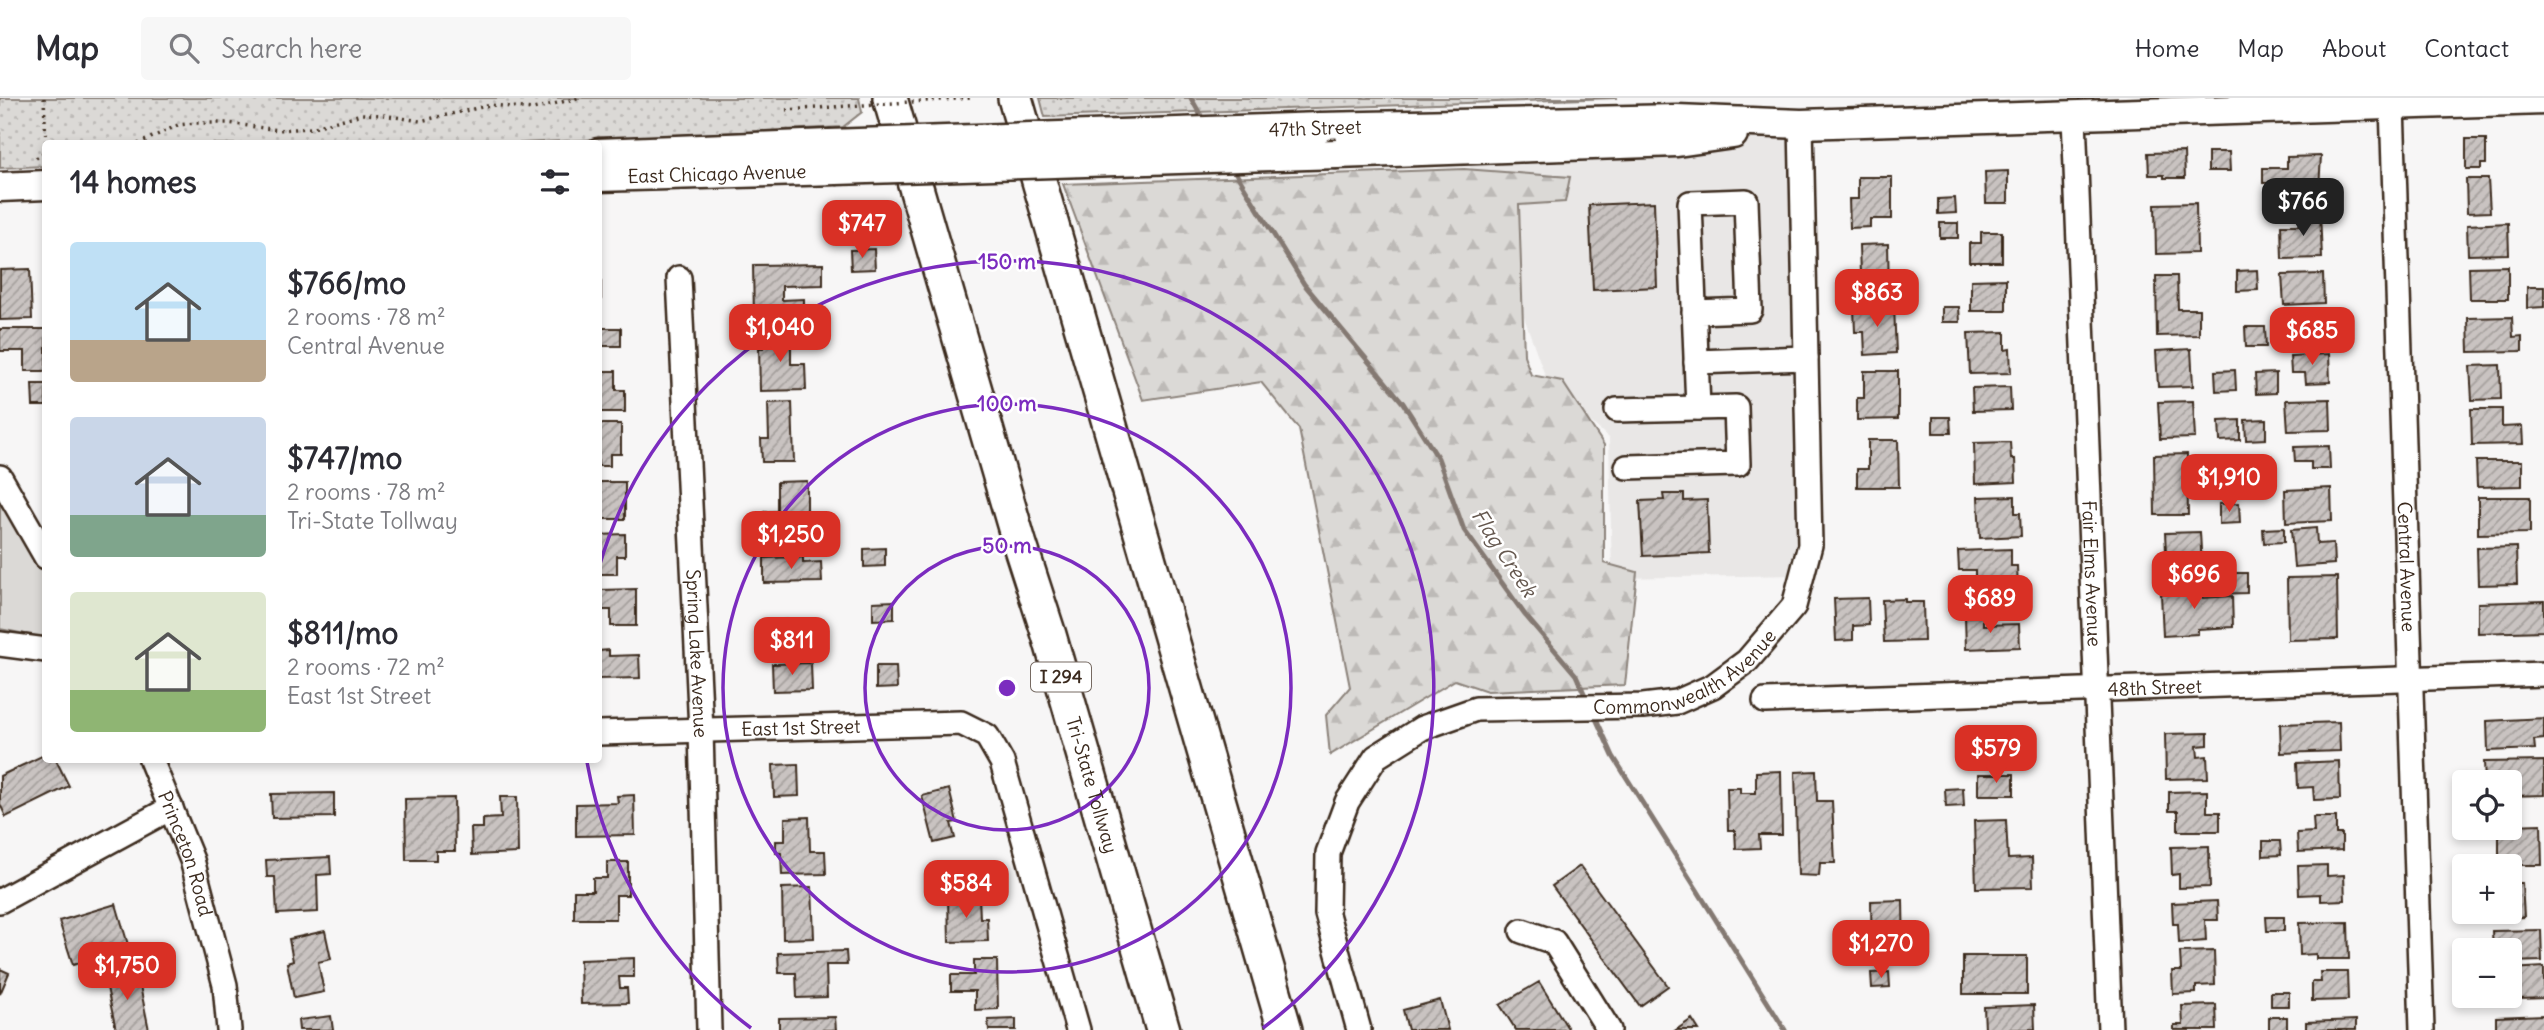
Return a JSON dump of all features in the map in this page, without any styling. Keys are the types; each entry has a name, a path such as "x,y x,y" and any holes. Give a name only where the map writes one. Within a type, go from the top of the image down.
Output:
{"highway":[{"name":"Tri-State Tollway","path":"890,98 1163,1030"},
{"path":"1014,98 1285,1030"}],"main road":[{"name":"47th Street","path":"833,157 1321,127 1677,119 1801,124 2074,117 2542,99"},
{"name":"47th Street","path":"833,157 1337,154 1677,142 1801,124"},
{"name":"East Chicago Avenue","path":"602,153 833,157"},
{"name":"East Chicago Avenue","path":"602,177 833,157"},
{"path":"0,187 42,185"}],"street":[{"name":"Central Avenue","path":"2392,104 2422,1030"},
{"name":"Fair Elms Avenue","path":"2074,117 2110,1030"},
{"name":"Commonwealth Avenue","path":"1359,1030 1328,914 1328,853 1347,802 1376,757 1422,728 1476,709 1643,706 1677,702 1713,686 1746,661 1794,606 1810,545 1801,124"},
{"path":"1694,312 1750,310 1746,201 1690,203 1694,312 1698,408"},
{"name":"Spring Lake Avenue","path":"679,278 701,730 709,1030"},
{"path":"1696,362 1806,358"},
{"path":"1617,411 1736,407 1738,464 1627,467"},
{"path":"0,477 42,550"},
{"path":"0,644 42,649"},
{"name":"48th Street","path":"1765,701 2544,674"},
{"name":"East 1st Street","path":"602,733 961,723 987,736 1002,762 1078,1030"},
{"name":"Princeton Road","path":"152,763 192,860 225,985 229,1030"},
{"path":"0,901 171,808"},
{"path":"1522,930 1554,942 1609,1030"}],"path":[{"path":"44,98 46,140"},
{"path":"146,140 178,125 195,122 228,123 278,130 311,128 362,114 420,121 491,104 533,109 578,98"},
{"path":"786,110 971,98"}],"shaded area":[{"path":"1795,130 1805,545 1797,575 1612,578 1609,438 1548,384 1466,155"}],"green space":[{"path":"0,98 859,98 862,112 843,127 582,140 42,140 42,166 0,168"},
{"path":"1040,98 1617,98 1045,117"},
{"path":"1464,169 1570,177 1565,202 1519,205 1524,355 1531,375 1562,381 1604,445 1604,563 1637,572 1625,685 1487,691 1455,680 1330,755 1326,715 1350,687 1299,429 1261,382 1143,400 1063,184"},
{"path":"0,500 42,568 42,637 0,629"}],"building":[{"path":"2466,139 2486,139 2486,164 2481,164 2481,169 2466,169"},
{"path":"2184,152 2185,178 2149,175 2148,153"},
{"path":"2208,152 2229,152 2230,171 2208,171"},
{"path":"2321,156 2319,188 2291,188 2291,183 2263,183 2263,168 2287,168 2287,157"},
{"path":"2008,171 2008,203 1986,203 1985,172"},
{"path":"1858,177 1892,177 1892,219 1870,219 1870,227 1850,228 1849,199 1858,199"},
{"path":"2466,179 2488,179 2490,212 2467,213"},
{"path":"1955,198 1956,213 1938,214 1938,199"},
{"path":"1654,202 1657,287 1593,290 1589,205"},
{"path":"2196,203 2197,253 2156,254 2155,204"},
{"path":"2302,212 2320,212 2322,258 2282,259 2281,225 2302,225"},
{"path":"1940,223 1958,223 1958,238 1940,238"},
{"path":"2508,223 2509,254 2468,255 2467,225"},
{"path":"1981,232 2002,232 2002,262 1969,262 1969,243 1981,243"},
{"path":"1888,244 1889,292 1853,293 1852,275 1860,274 1859,245"},
{"path":"874,249 875,269 851,270 850,250"},
{"path":"823,264 823,285 782,286 782,300 804,299 804,316 754,317 753,265"},
{"path":"2508,266 2508,299 2470,299 2469,267"},
{"path":"30,269 32,319 0,320 0,270"},
{"path":"2257,270 2258,290 2237,291 2237,271"},
{"path":"2323,274 2324,303 2284,305 2282,275"},
{"path":"2156,276 2177,276 2178,309 2199,309 2199,335 2157,336"},
{"path":"2006,279 2006,311 1971,311 1971,280"},
{"path":"2527,287 2544,287 2544,307 2527,308"},
{"path":"1894,306 1896,353 1865,355 1864,332 1855,332 1854,308"},
{"path":"1942,307 1959,307 1960,322 1942,322"},
{"path":"2326,311 2327,348 2292,349 2291,313"},
{"path":"2512,317 2513,337 2522,336 2522,351 2469,352 2468,318"},
{"path":"2245,327 2265,327 2266,347 2246,347"},
{"path":"602,328 621,328 621,346 602,346"},
{"path":"0,329 42,329 42,371 25,371 25,351 0,351"},
{"path":"763,330 791,330 791,364 805,364 806,390 760,391 759,348 763,348"},
{"path":"2005,332 2005,350 2010,349 2011,373 1970,374 1968,333"},
{"path":"2191,349 2193,386 2158,387 2156,351"},
{"path":"2329,354 2330,382 2306,383 2305,373 2291,373 2290,356"},
{"path":"2500,365 2501,399 2472,400 2470,366"},
{"path":"2235,370 2236,390 2216,391 2215,371"},
{"path":"602,371 616,371 616,390 625,390 625,412 602,412"},
{"path":"1864,371 1898,371 1898,419 1857,420 1857,398 1864,398"},
{"path":"2276,373 2276,393 2256,394 2255,374"},
{"path":"32,384 42,384 42,406 33,406"},
{"path":"2010,387 2011,410 1973,411 1972,388"},
{"path":"2330,399 2331,430 2288,431 2286,400"},
{"path":"2193,401 2195,438 2160,439 2158,402"},
{"path":"792,402 794,462 762,462 761,439 769,439 768,403"},
{"path":"2471,409 2502,409 2502,427 2522,426 2523,444 2472,445"},
{"path":"1933,417 1950,417 1951,433 1933,433"},
{"path":"2266,419 2266,439 2246,440 2245,420"},
{"path":"2240,420 2240,440 2220,441 2219,421"},
{"path":"602,424 621,424 621,454 610,454 610,466 602,466"},
{"path":"1868,440 1898,440 1899,487 1857,487 1857,469 1868,469"},
{"path":"2010,442 2011,459 2015,459 2016,482 1975,484 1974,443"},
{"path":"2329,446 2330,469 2311,469 2311,462 2295,462 2294,447"},
{"path":"2187,454 2188,515 2155,515 2154,455"},
{"path":"2476,461 2522,461 2522,486 2477,487"},
{"path":"2267,466 2268,480 2247,481 2247,467"},
{"path":"807,481 807,530 764,530 764,512 777,511 777,482"},
{"path":"602,482 625,482 625,519 602,519"},
{"path":"2331,488 2332,521 2286,523 2285,490"},
{"path":"1663,494 1684,494 1684,501 1707,500 1709,553 1643,556 1640,501 1664,500"},
{"path":"2015,496 2015,513 2020,513 2021,536 1980,538 1978,497"},
{"path":"2478,497 2530,497 2530,533 2478,534"},
{"path":"2239,503 2240,523 2219,524 2219,504"},
{"path":"2284,528 2284,542 2264,543 2263,529"},
{"path":"2316,528 2317,544 2333,543 2334,564 2294,567 2291,530"},
{"path":"2200,532 2202,568 2167,570 2165,533"},
{"path":"625,534 625,556 617,556 617,574 602,574 602,535"},
{"path":"2516,547 2517,584 2478,585 2477,548"},
{"path":"885,548 885,566 864,567 864,549"},
{"path":"2011,549 2011,566 2017,566 2018,591 1975,592 1975,570 1959,570 1958,551"},
{"path":"803,557 803,563 821,562 822,582 764,583 764,558"},
{"path":"2214,573 2247,573 2247,593 2214,594"},
{"path":"2337,577 2338,639 2288,640 2287,578"},
{"path":"2201,582 2202,598 2232,596 2233,627 2198,629 2198,634 2163,636 2161,594 2179,593 2179,584"},
{"path":"636,589 636,626 611,626 611,610 602,610 602,590"},
{"path":"1868,598 1869,625 1853,626 1853,640 1836,641 1834,599"},
{"path":"1905,599 1905,602 1923,602 1924,641 1884,642 1882,600"},
{"path":"894,601 894,619 873,620 873,602"},
{"path":"2544,601 2544,631 2478,633 2478,603"},
{"path":"1983,616 1983,625 2019,624 2020,647 1966,649 1965,617"},
{"path":"816,619 817,641 767,643 767,628 783,627 783,620"},
{"path":"609,650 609,656 639,655 640,678 602,679 602,651"},
{"path":"811,663 812,690 773,691 772,664"},
{"path":"876,666 896,666 897,688 876,689"},
{"path":"2544,718 2544,739 2534,740 2535,749 2488,751 2487,721"},
{"path":"2339,722 2340,751 2281,753 2280,724"},
{"path":"2208,733 2208,745 2197,746 2198,757 2207,756 2208,778 2166,779 2165,734"},
{"path":"2022,735 2023,755 1963,757 1962,737"},
{"path":"42,756 42,763 58,763 69,786 6,817 0,804 0,776"},
{"path":"2339,761 2340,799 2314,800 2313,787 2298,788 2297,763"},
{"path":"2544,761 2544,795 2522,796 2522,770 2484,770 2484,762"},
{"path":"798,764 799,796 774,797 773,765"},
{"path":"1781,771 1782,835 1759,835 1760,848 1736,849 1735,830 1728,830 1727,788 1740,788 1740,793 1756,793 1756,772"},
{"path":"1816,771 1817,801 1832,801 1835,863 1820,863 1819,876 1798,875 1795,772"},
{"path":"1978,774 2014,774 2014,795 1978,795"},
{"path":"1963,788 1964,806 1946,807 1945,789"},
{"path":"949,789 957,822 951,823 955,838 934,843 922,796"},
{"path":"2207,791 2207,812 2220,812 2220,831 2178,831 2178,811 2169,811 2169,792"},
{"path":"334,793 334,817 272,818 271,794"},
{"path":"634,795 635,835 576,836 576,804 618,803 617,796"},
{"path":"500,797 517,797 518,853 472,855 471,828 483,828 483,819 501,818"},
{"path":"454,798 455,851 436,851 436,860 406,860 405,799"},
{"path":"809,817 810,851 825,851 826,874 782,875 781,853 776,853 776,841 785,841 785,818"},
{"path":"2313,817 2336,817 2336,834 2342,834 2342,850 2298,852 2297,833 2314,832"},
{"path":"2006,820 2008,859 2032,858 2033,887 1976,888 1974,821"},
{"path":"2541,824 2542,865 2522,865 2522,854 2499,854 2499,840 2522,840 2522,825"},
{"path":"2263,841 2280,841 2281,855 2263,856"},
{"path":"2209,846 2210,887 2179,888 2179,874 2172,875 2171,847"},
{"path":"330,857 331,874 317,875 318,912 277,914 275,877 267,877 266,860"},
{"path":"607,862 628,862 628,895 616,895 616,919 574,919 574,891 593,891 593,878 607,878"},
{"path":"2327,865 2327,876 2344,875 2345,900 2321,901 2321,894 2299,895 2298,866"},
{"path":"1580,866 1668,986 1640,1006 1552,886"},
{"path":"2522,883 2524,917 2522,917"},
{"path":"812,887 814,938 783,939 782,888"},
{"path":"979,896 980,918 987,918 988,941 949,942 948,897"},
{"path":"1903,900 1904,955 1872,957 1871,901"},
{"path":"2217,901 2218,920 2205,920 2206,941 2179,943 2178,924 2173,924 2172,903"},
{"path":"116,904 129,948 73,965 59,921"},
{"path":"2266,917 2284,917 2284,931 2267,931"},
{"path":"2348,922 2349,959 2316,959 2316,954 2300,955 2299,923"},
{"path":"2541,930 2542,961 2522,962 2522,938 2492,938 2492,931"},
{"path":"325,931 331,959 318,962 324,992 294,998 287,963 293,961 289,939"},
{"path":"846,951 847,965 826,965 827,997 797,998 796,973 779,973 778,953"},
{"path":"2214,951 2215,985 2196,986 2196,993 2173,994 2172,971 2181,971 2180,952"},
{"path":"1963,956 2027,956 2027,994 1963,994"},
{"path":"634,958 634,977 619,977 620,988 627,988 628,1003 581,1004 580,960"},
{"path":"974,960 997,960 998,1009 975,1010 975,991 951,991 951,975 974,975"},
{"path":"2544,967 2544,998 2522,999 2522,968"},
{"path":"0,969 9,973 0,994"},
{"path":"137,971 149,1030 116,1030 105,978"},
{"path":"1889,972 1890,987 1872,988 1871,973"},
{"path":"2320,972 2347,972 2348,1000 2312,1001 2312,982 2321,982"},
{"path":"1539,982 1569,1030 1516,1030 1500,1005"},
{"path":"2271,992 2289,992 2289,1006 2271,1006"},
{"path":"1440,1000 1448,1030 1408,1030 1403,1010"},
{"path":"2034,1005 2035,1029 1985,1030 1984,1007"},
{"path":"2216,1005 2217,1030 2174,1030 2174,1025 2183,1025 2182,1006"},
{"path":"2544,1015 2544,1030 2496,1030 2496,1017"},
{"path":"331,1016 333,1030 299,1030 298,1020"},
{"path":"835,1017 836,1030 779,1030 779,1018"},
{"path":"2269,1017 2287,1017 2287,1030 2269,1030"},
{"path":"1016,1019 1016,1030 989,1030 988,1020"},
{"path":"1692,1019 1699,1030 1676,1030"},
{"path":"2356,1020 2356,1030 2306,1030 2306,1022"}],"waterway":[{"name":"Flag Creek","path":"1191,98 1205,123"},
{"name":"Flag Creek","path":"1232,167 1304,284 1403,403 1438,458 1464,530 1525,615 1576,675 1587,700"},
{"name":"Flag Creek","path":"1593,712 1613,756 1785,1030"}]}
